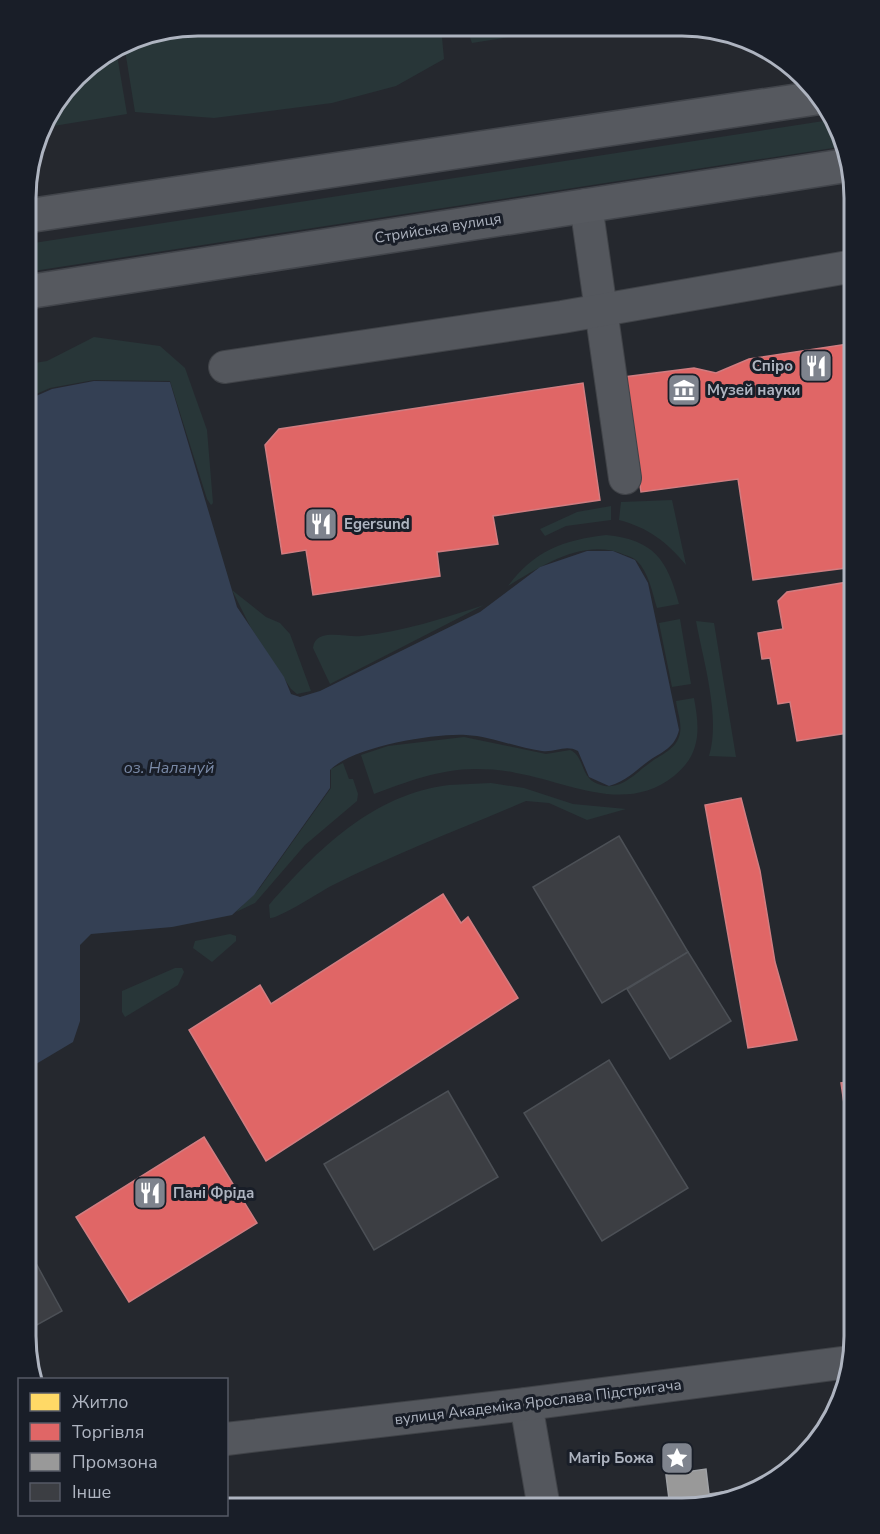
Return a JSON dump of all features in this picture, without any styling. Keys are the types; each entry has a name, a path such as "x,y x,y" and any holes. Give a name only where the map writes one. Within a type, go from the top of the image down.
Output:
{"main road":[{"path":"36,215 810,99"},
{"name":"Стрийська вулиця","path":"36,291 840,166"}],"street":[{"path":"586,205 626,478"},
{"path":"225,367 602,310 844,268"},
{"name":"вулиця Академіка Ярослава Підстригача","path":"228,1438 526,1404 842,1363"},
{"path":"526,1404 542,1498"}],"shaded area":[{"path":"187,36 442,36 444,59 396,86 332,103 214,118 135,112 126,54 166,39"},
{"path":"469,36 517,36 472,43"},
{"path":"117,58 127,114 53,126 69,99 83,83"},
{"path":"824,121 835,148 36,271 36,243"},
{"path":"94,337 160,346 185,368 207,430 213,503 211,505 207,499 170,381 94,380 50,388 36,394 36,363 47,361"},
{"path":"672,500 686,565 657,537 619,520 621,502"},
{"path":"611,506 611,520 566,526 545,536 540,529 577,512"},
{"path":"606,535 636,542 656,554 669,575 679,604 657,608 650,583 641,566 631,557 610,550 594,549 564,556 508,586 528,564 551,549 576,540"},
{"path":"232,590 266,617 280,623 290,634 311,691 297,694 291,689 251,628"},
{"path":"484,605 330,684 313,648 319,638 325,636 361,636 392,631"},
{"path":"680,619 691,684 672,687 659,623"},
{"path":"696,621 714,623 736,757 709,756 712,741 712,707"},
{"path":"694,698 697,731 694,750 689,759 674,776 655,787 636,793 616,795 511,772 475,769 436,774 374,794 361,755 388,746 464,737 546,754 570,750 578,757 592,781 613,786 627,780 676,743 680,721 676,701"},
{"path":"343,763 349,779 353,779 358,794 357,801 305,845 255,903 236,912 259,889 331,788 331,769"},
{"path":"491,783 524,788 573,804 626,809 587,820 549,803 526,801 379,863 270,918 269,905 287,884 327,845 371,812 421,790 449,785"},
{"path":"230,934 236,936 236,941 212,962 193,948 195,941"},
{"path":"175,968 182,968 184,972 178,985 125,1017 122,1012 122,991"}],"water":[{"name":"оз. Налануй","path":"94,381 170,382 237,607 284,677 291,694 300,697 320,691 480,612 540,567 587,551 613,551 635,560 648,583 679,730 675,741 626,778 609,786 589,777 578,751 573,749 542,751 466,735 434,736 394,743 374,748 341,762 330,770 330,788 254,895 232,915 172,927 91,934 80,945 80,1021 73,1042 36,1064 36,396 52,389"}],"building: Торгівля":[{"path":"844,345 844,568 753,580 738,479 641,492 624,377 694,368 716,373 749,359"},
{"path":"583,383 600,500 493,516 498,544 437,552 440,576 313,595 306,550 282,554 265,445 279,429"},
{"path":"844,583 844,734 797,741 790,702 778,704 770,658 762,659 758,633 783,629 778,601 787,592"},
{"path":"741,798 760,871 775,962 797,1040 748,1048 705,805"},
{"path":"443,894 461,923 468,917 518,998 266,1161 189,1030 260,985 271,1004"},
{"path":"841,1083 844,1083 844,1104"},
{"path":"204,1137 257,1223 129,1302 76,1217"}],"building: Промзона":[{"path":"706,1469 709,1494 726,1491 703,1497 669,1498 666,1475"}],"building: Інше":[{"path":"619,836 688,952 602,1003 533,887"},
{"path":"688,952 731,1021 670,1059 627,989"},
{"path":"609,1060 688,1188 602,1241 524,1113"},
{"path":"448,1091 498,1177 374,1250 324,1164"},
{"path":"36,1263 62,1311 36,1325"}],"place":[{"name":"Спіро","path":"816,366"},
{"name":"Музей науки","path":"684,390"},
{"name":"Egersund","path":"321,524"},
{"name":"Пані Фріда","path":"150,1193"},
{"name":"Матір Божа","path":"677,1458"}]}
